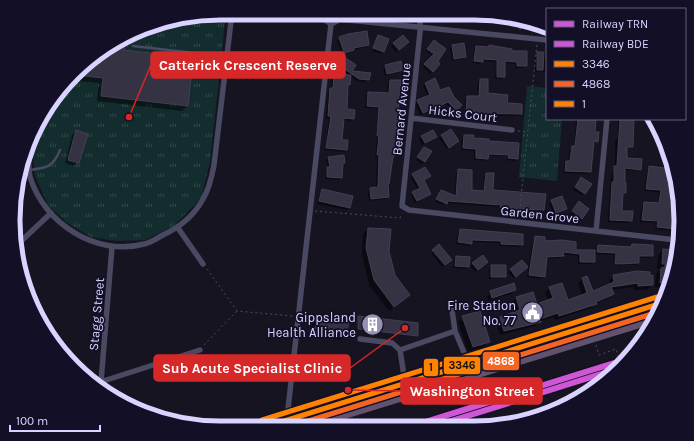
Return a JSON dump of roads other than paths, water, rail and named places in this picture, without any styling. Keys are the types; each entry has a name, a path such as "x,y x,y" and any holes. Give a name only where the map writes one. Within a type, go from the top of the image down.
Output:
{"highway":[{"path":"292,421 405,382 655,305"},
{"path":"324,421 647,322"}],"street":[{"path":"29,162 30,176 45,207 63,226 90,242 112,247 128,247 145,244 178,228 192,216 203,200 210,183 214,165 231,20"},
{"path":"326,20 331,24"},
{"path":"331,24 336,23 337,20"},
{"path":"367,20 419,27 546,40"},
{"name":"Bernard Avenue","path":"404,207 420,32 420,20"},
{"path":"286,421 331,24"},
{"name":"Hicks Court","path":"411,118 512,130"},
{"path":"596,231 607,120"},
{"name":"Garden Grove","path":"404,207 409,210 673,240"},
{"path":"21,241 51,213"},
{"path":"178,228 204,264"},
{"name":"Stagg Street","path":"101,382 112,247"},
{"path":"452,310 455,331 465,355"},
{"path":"400,350 455,331"},
{"path":"360,339 392,343 400,350 405,382"},
{"path":"101,382 200,350"}],"lane":[{"path":"133,46 195,53 212,61 226,63"},
{"path":"30,170 51,165 56,159 60,150"}],"rail line":[{"name":"TRN","path":"428,421 614,363"},
{"name":"BDE","path":"451,421 604,373"}],"place":[{"name":"Catterick Crescent Reserve","path":"129,117"},
{"name":"Fire Station No. 77","path":"532,312"},
{"name":"Gippsland Health Alliance","path":"372,324"},
{"name":"Sub Acute Specialist Clinic","path":"405,328"},
{"name":"Washington Street","path":"348,390"}]}
